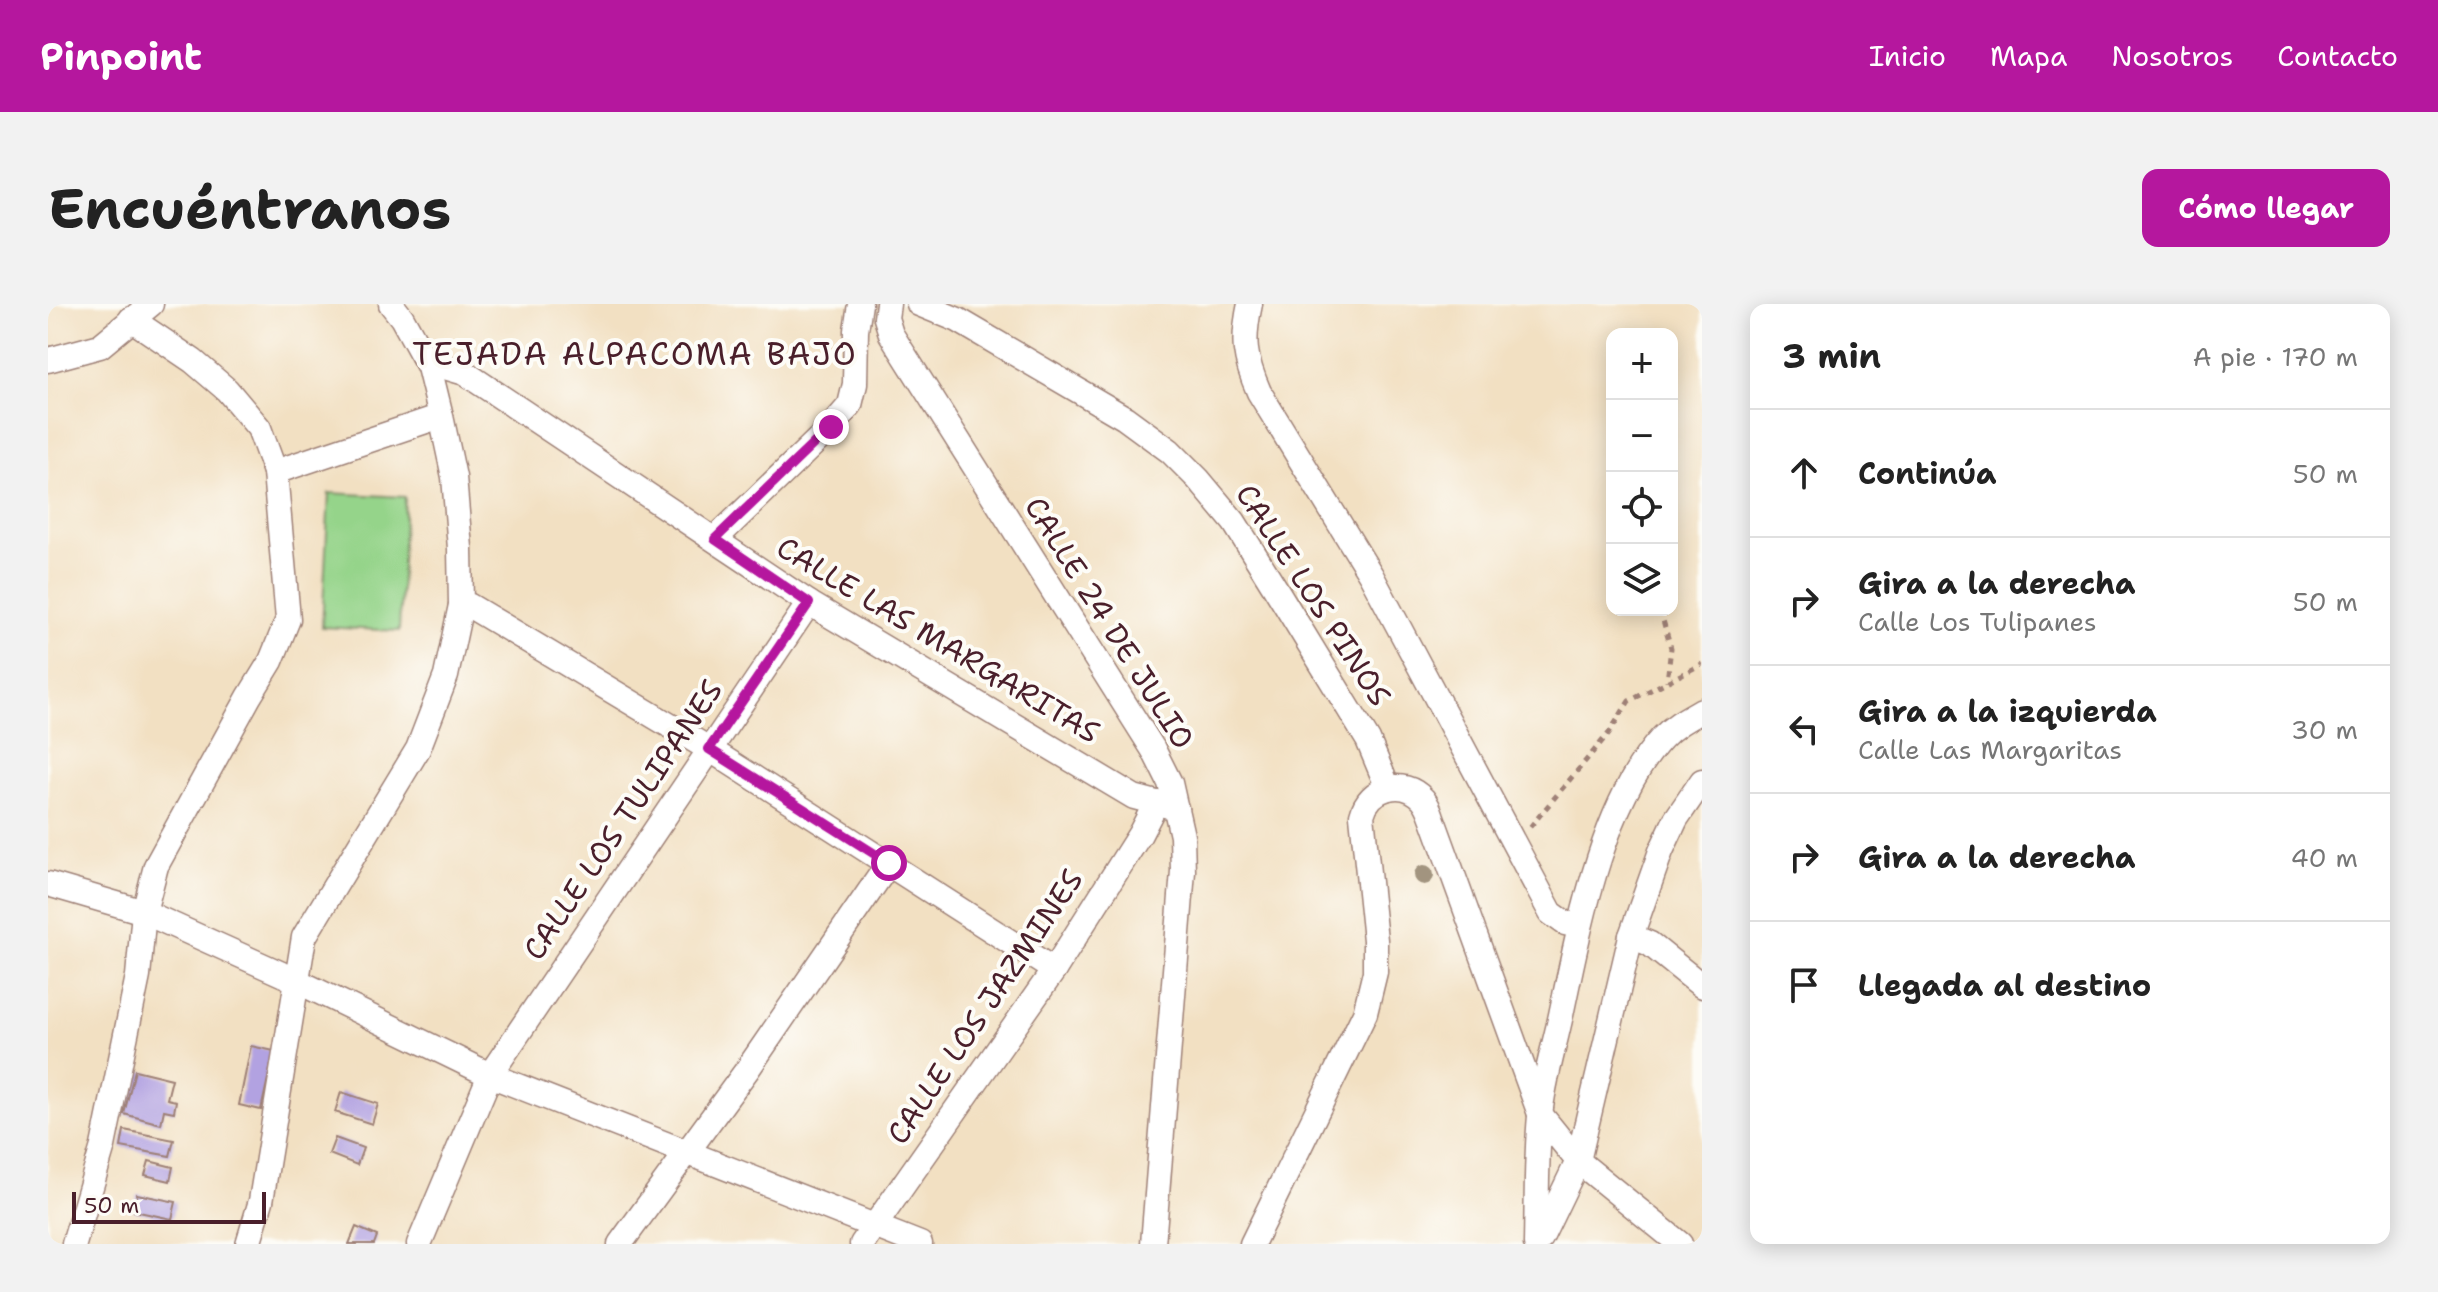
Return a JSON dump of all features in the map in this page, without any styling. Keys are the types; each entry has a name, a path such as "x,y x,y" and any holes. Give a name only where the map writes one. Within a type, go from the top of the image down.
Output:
{"street":[{"path":"48,360 100,346 151,304"},
{"path":"248,1244 261,1201 304,937 418,749 446,676 461,605 454,477 441,416 429,367 391,304"},
{"path":"715,539 850,405 855,384 860,304"},
{"name":"CALLE 24 DE JULIO","path":"888,304 886,318 891,334 1153,749 1170,783 1166,805 1182,836 1183,871 1153,1244"},
{"name":"CALLE LOS PINOS","path":"919,304 958,320 1125,418 1170,451 1198,479 1234,522 1274,586 1368,740 1388,788"},
{"path":"1250,304 1244,350 1247,366 1259,392 1371,575 1551,913 1565,923 1579,926"},
{"path":"74,1244 103,1146 138,976 144,912 156,866 271,661 288,619 275,472 259,428 227,390 193,361 131,319"},
{"name":"CALLE LAS MARGARITAS","path":"429,367 450,367 465,373 809,603 1134,797 1166,805"},
{"path":"275,472 441,416"},
{"name":"CALLE LOS TULIPANES","path":"419,1244 490,1075 809,603"},
{"path":"461,605 470,606 709,749 1054,970"},
{"path":"1537,1244 1540,1114 1591,882 1622,800 1643,762 1682,720 1702,710"},
{"path":"1537,1244 1578,1161 1631,936 1661,851 1676,819 1702,781"},
{"path":"1252,1244 1365,1013 1375,972 1375,940 1362,815 1368,799 1377,791 1388,788 1407,789 1423,799 1432,817 1540,1114 1578,1161 1680,1244"},
{"name":"CALLE LOS JAZMINES","path":"868,1234 1054,970 1140,834 1166,805"},
{"path":"620,1244 889,863"},
{"path":"48,884 144,912 295,980 490,1075 687,1153 868,1234 920,1244"},
{"path":"1631,936 1650,944 1702,986"}],"path":[{"path":"1662,616 1671,648 1667,682"},
{"path":"1515,847 1609,733 1629,701 1702,664"}],"green space":[{"path":"329,493 405,497 399,631 322,627"}],"building":[{"path":"251,1046 274,1051 261,1110 239,1105"},
{"path":"135,1070 172,1079 167,1099 176,1101 174,1112 164,1110 161,1124 124,1114"},
{"path":"341,1092 378,1104 372,1124 335,1112"},
{"path":"124,1130 174,1140 170,1156 121,1147"},
{"path":"335,1138 363,1148 357,1165 329,1154"},
{"path":"149,1161 173,1167 170,1181 145,1175"},
{"path":"137,1194 176,1202 172,1219 134,1211"},
{"path":"356,1227 377,1236 374,1244 349,1244"}],"district":[{"name":"TEJADA ALPACOMA BAJO","path":"635,354"}],"route":[{"path":"831,427 715,539 809,603 709,749 889,863"}]}
